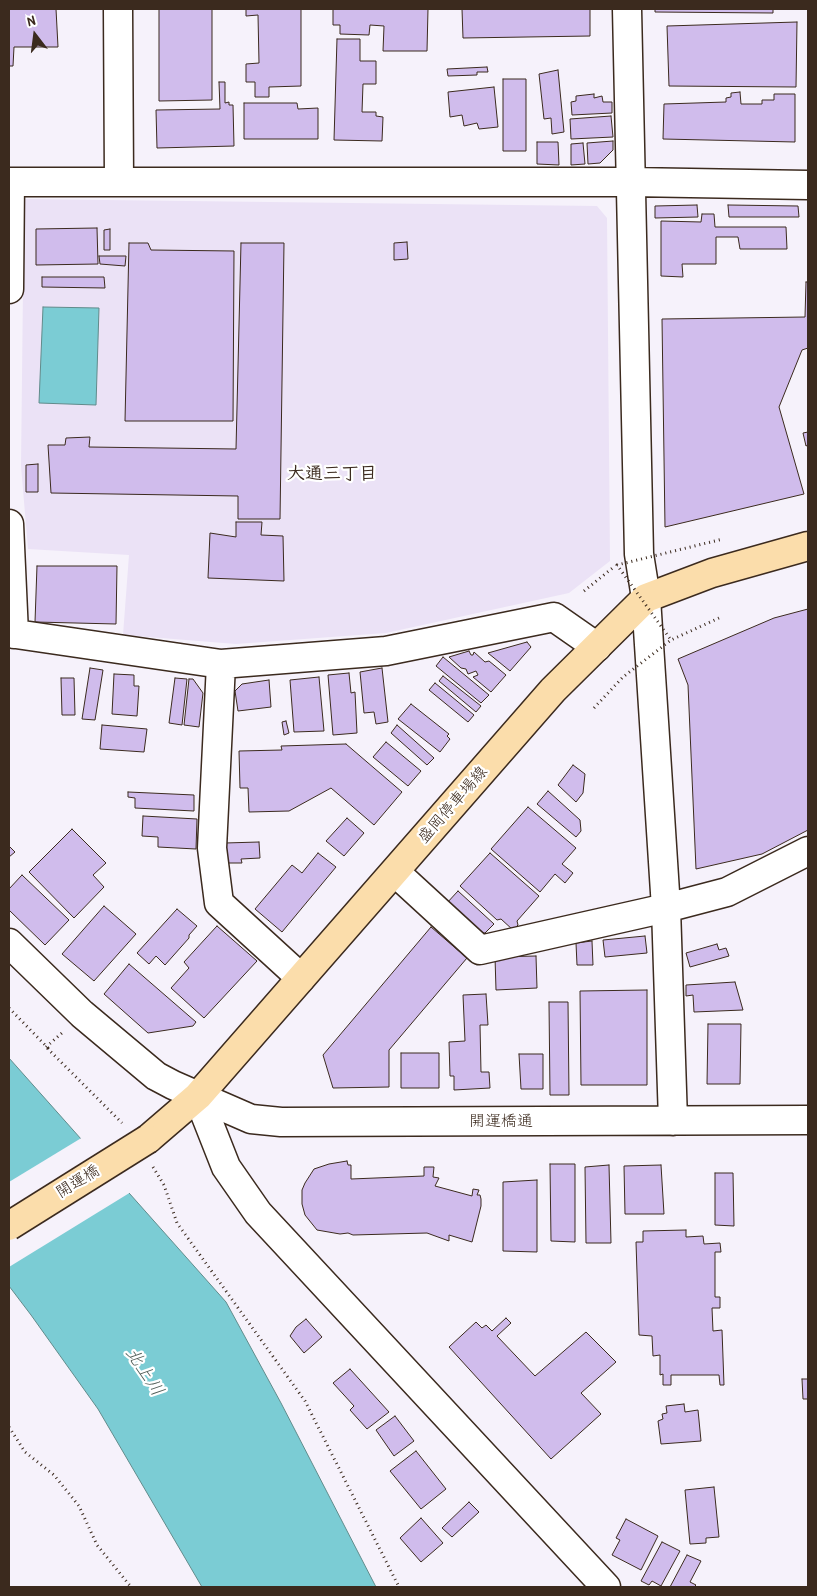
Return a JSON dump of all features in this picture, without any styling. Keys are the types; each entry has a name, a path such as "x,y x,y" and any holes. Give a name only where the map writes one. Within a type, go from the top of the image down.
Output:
{"main road":[{"name":"盛岡停車場線","path":"148,1151 553,690 646,598 712,573 808,546"},
{"name":"開運橋","path":"9,1226 148,1151"}],"street":[{"path":"118,9 120,181"},
{"path":"627,9 639,554 646,598 666,908 673,1121"},
{"path":"9,289 9,182 631,182 808,185"},
{"path":"9,524 11,634 221,664 386,651 554,617 597,647"},
{"path":"221,664 212,848 219,903 301,978"},
{"path":"394,872 480,950 666,908 727,892 808,851"},
{"name":"開運橋通","path":"9,943 82,1014 156,1076 251,1119 281,1122 808,1120"},
{"path":"198,1096 226,1167 258,1213 606,1587"}],"path":[{"path":"584,591 617,565 723,539"},
{"path":"617,555 617,565 671,640"},
{"path":"594,708 623,677 671,640 719,618"},
{"path":"9,1008 122,1122"},
{"path":"148,1151 164,1185 176,1223 305,1401 399,1587"},
{"path":"9,1427 25,1452 54,1475 79,1506 97,1545 132,1587"}],"shaded area":[{"path":"24,199 597,206 607,218 610,561 569,593 386,633 236,644 123,635 129,555 28,549 21,466"}],"water":[{"path":"43,307 99,308 96,405 39,403"},
{"name":"北上川","path":"9,1058 226,1302 281,1403 376,1587 202,1587 98,1409 9,1286"}],"pier":[{"path":"83,1137 131,1192 9,1267 9,1182"}],"building":[{"path":"9,9 56,9 58,47 14,47 13,66 9,66"},
{"path":"159,9 212,9 212,100 159,101"},
{"path":"246,9 301,9 301,86 269,87 269,97 255,97 255,82 246,82 246,64 259,63 258,15 246,16"},
{"path":"333,9 428,9 427,51 383,51 384,26 370,25 369,35 340,34 340,25 333,25"},
{"path":"462,9 590,9 590,36 463,38"},
{"path":"655,9 773,9 773,13 655,12"},
{"path":"797,22 796,87 669,86 667,26"},
{"path":"337,39 360,39 360,61 376,61 376,84 363,84 362,112 376,112 376,116 383,117 382,141 334,140"},
{"path":"487,67 488,72 477,72 477,75 448,76 447,69"},
{"path":"558,70 564,132 552,134 551,118 544,119 539,74"},
{"path":"503,79 526,79 526,151 503,151"},
{"path":"219,82 225,82 225,103 229,102 229,105 233,105 234,146 157,148 156,110 220,109"},
{"path":"494,87 498,127 479,129 477,123 464,126 462,115 450,117 448,92"},
{"path":"740,92 741,104 762,104 762,100 774,100 774,94 795,94 795,142 663,139 664,104 726,102 726,98 731,97 731,93"},
{"path":"594,94 594,98 602,96 603,102 612,102 612,113 572,115 571,102 576,101 576,96"},
{"path":"244,103 297,103 298,109 318,108 318,139 244,139"},
{"path":"611,116 613,137 571,139 570,119"},
{"path":"613,141 613,150 600,163 588,164 587,143"},
{"path":"537,142 558,142 559,165 537,164"},
{"path":"583,143 585,164 571,165 571,144"},
{"path":"697,205 698,217 655,218 655,206"},
{"path":"728,205 798,206 799,217 729,217"},
{"path":"702,214 714,214 715,227 786,227 787,249 740,249 738,237 716,237 716,264 682,264 683,277 661,276 661,221 701,222"},
{"path":"97,228 98,264 36,265 36,229"},
{"path":"110,229 110,250 104,250 104,230"},
{"path":"407,242 408,259 394,260 394,243"},
{"path":"129,243 148,243 151,250 234,251 233,421 125,421"},
{"path":"241,243 284,243 280,519 238,519 238,496 51,493 48,445 65,445 66,438 90,437 89,447 236,449"},
{"path":"99,256 126,256 125,266 100,264"},
{"path":"42,277 104,277 105,288 42,287"},
{"path":"806,282 808,282 808,348 802,350 779,407 804,494 665,527 662,319 805,317"},
{"path":"808,432 808,445 806,446 803,433"},
{"path":"38,464 38,492 26,492 26,465"},
{"path":"236,522 262,522 261,535 283,536 284,581 208,578 210,533 236,537"},
{"path":"37,566 117,566 116,624 35,622"},
{"path":"808,609 808,830 762,854 696,869 688,685 678,659 774,618"},
{"path":"527,642 531,647 510,671 488,653"},
{"path":"469,651 471,655 474,652 485,662 489,661 506,675 491,692 473,677 478,675 476,671 468,674 466,669 461,668 449,657"},
{"path":"443,657 489,695 481,703 436,666"},
{"path":"90,668 103,670 95,720 82,719"},
{"path":"382,668 388,722 376,724 374,712 364,713 360,672"},
{"path":"349,673 351,693 355,692 357,733 333,735 328,675"},
{"path":"114,674 134,675 134,686 139,686 137,716 112,714"},
{"path":"443,676 481,706 476,712 439,681"},
{"path":"319,677 324,731 294,732 290,680"},
{"path":"61,678 74,678 75,715 62,715"},
{"path":"175,678 187,679 182,725 169,723"},
{"path":"189,679 193,679 203,693 199,727 184,725"},
{"path":"269,680 271,707 238,711 235,691 242,684"},
{"path":"435,683 474,715 468,722 429,690"},
{"path":"411,704 449,734 447,736 450,739 440,752 398,719"},
{"path":"286,721 289,733 284,735 282,722"},
{"path":"102,725 147,729 144,752 100,749"},
{"path":"397,725 434,758 427,765 391,733"},
{"path":"386,742 421,771 408,786 373,757"},
{"path":"346,744 402,792 374,825 331,788 289,811 249,812 248,788 240,788 239,751 282,750 281,746"},
{"path":"573,765 585,774 583,793 576,802 558,785"},
{"path":"548,791 580,820 581,831 576,837 537,804"},
{"path":"128,792 194,795 194,811 135,808 135,798 128,797"},
{"path":"528,807 576,848 562,864 573,873 565,883 555,874 540,892 491,849"},
{"path":"143,816 197,819 196,849 158,847 158,837 142,836"},
{"path":"347,818 364,833 344,856 326,841"},
{"path":"72,829 106,863 93,875 104,887 74,918 29,872"},
{"path":"259,842 260,858 241,859 242,863 226,863 225,843"},
{"path":"9,846 15,852 9,857"},
{"path":"318,853 336,867 282,932 255,909 292,865 302,873"},
{"path":"490,853 539,896 517,921 518,925 513,930 501,919 497,920 460,886"},
{"path":"22,875 69,920 45,945 9,910 9,889"},
{"path":"458,891 494,924 485,933 478,933 446,904"},
{"path":"104,906 136,934 94,981 62,954"},
{"path":"177,909 197,926 165,965 156,956 149,964 137,953"},
{"path":"217,926 257,961 204,1018 171,988 189,968 184,962"},
{"path":"431,927 467,958 389,1050 389,1087 333,1088 323,1055"},
{"path":"645,936 647,953 605,957 603,940"},
{"path":"592,941 593,965 577,965 576,943"},
{"path":"717,944 719,950 726,948 729,956 690,967 686,953"},
{"path":"536,956 537,988 496,990 495,957"},
{"path":"129,964 196,1022 193,1026 148,1033 104,994"},
{"path":"735,982 743,1010 694,1012 693,995 686,996 686,985"},
{"path":"647,990 647,1085 581,1085 580,991"},
{"path":"486,994 488,1025 480,1025 481,1072 489,1072 490,1088 454,1090 454,1076 450,1076 449,1042 465,1041 463,995"},
{"path":"549,1002 568,1002 569,1095 550,1095"},
{"path":"708,1024 741,1024 740,1084 707,1084"},
{"path":"401,1053 439,1053 439,1088 401,1088"},
{"path":"519,1054 543,1054 543,1089 521,1089"},
{"path":"347,1161 348,1165 351,1165 351,1179 424,1176 424,1167 434,1167 433,1177 439,1178 435,1186 472,1196 473,1189 479,1190 477,1195 480,1195 481,1206 472,1242 449,1235 449,1241 427,1233 353,1235 317,1230 305,1215 302,1204 302,1190 305,1183 314,1169"},
{"path":"550,1164 575,1164 575,1242 551,1241"},
{"path":"609,1165 611,1243 586,1243 585,1167"},
{"path":"661,1165 664,1214 625,1214 624,1166"},
{"path":"715,1173 733,1173 734,1226 715,1225"},
{"path":"537,1180 537,1252 503,1251 503,1182"},
{"path":"686,1230 686,1237 703,1236 704,1244 720,1243 721,1252 715,1252 715,1297 720,1297 720,1308 712,1308 713,1331 722,1330 724,1385 720,1385 719,1375 671,1375 671,1385 663,1385 663,1374 660,1375 660,1355 653,1356 652,1336 639,1335 636,1242 643,1242 643,1231"},
{"path":"506,1318 511,1323 497,1336 535,1376 586,1332 616,1362 581,1393 601,1414 551,1459 449,1347 476,1322 482,1328 486,1325 492,1331"},
{"path":"306,1319 322,1337 304,1353 290,1336 296,1327"},
{"path":"350,1369 389,1412 367,1429 350,1410 354,1406 333,1383"},
{"path":"802,1379 808,1379 808,1399 803,1399"},
{"path":"684,1404 685,1412 698,1410 701,1441 661,1444 658,1421 663,1419 662,1414 667,1413 666,1406"},
{"path":"395,1416 414,1441 394,1456 376,1430"},
{"path":"416,1451 446,1489 421,1509 390,1471"},
{"path":"714,1487 719,1537 706,1538 706,1543 690,1544 685,1490"},
{"path":"469,1502 479,1512 452,1537 442,1528"},
{"path":"421,1518 443,1543 421,1562 400,1538"},
{"path":"626,1519 658,1536 641,1570 612,1555 620,1540 616,1538"},
{"path":"662,1542 680,1551 661,1586 652,1581 649,1585 641,1581"},
{"path":"687,1555 701,1561 690,1582 696,1585 694,1587 670,1587"}],"district":[{"name":"大通三丁目","path":"332,474"}]}
